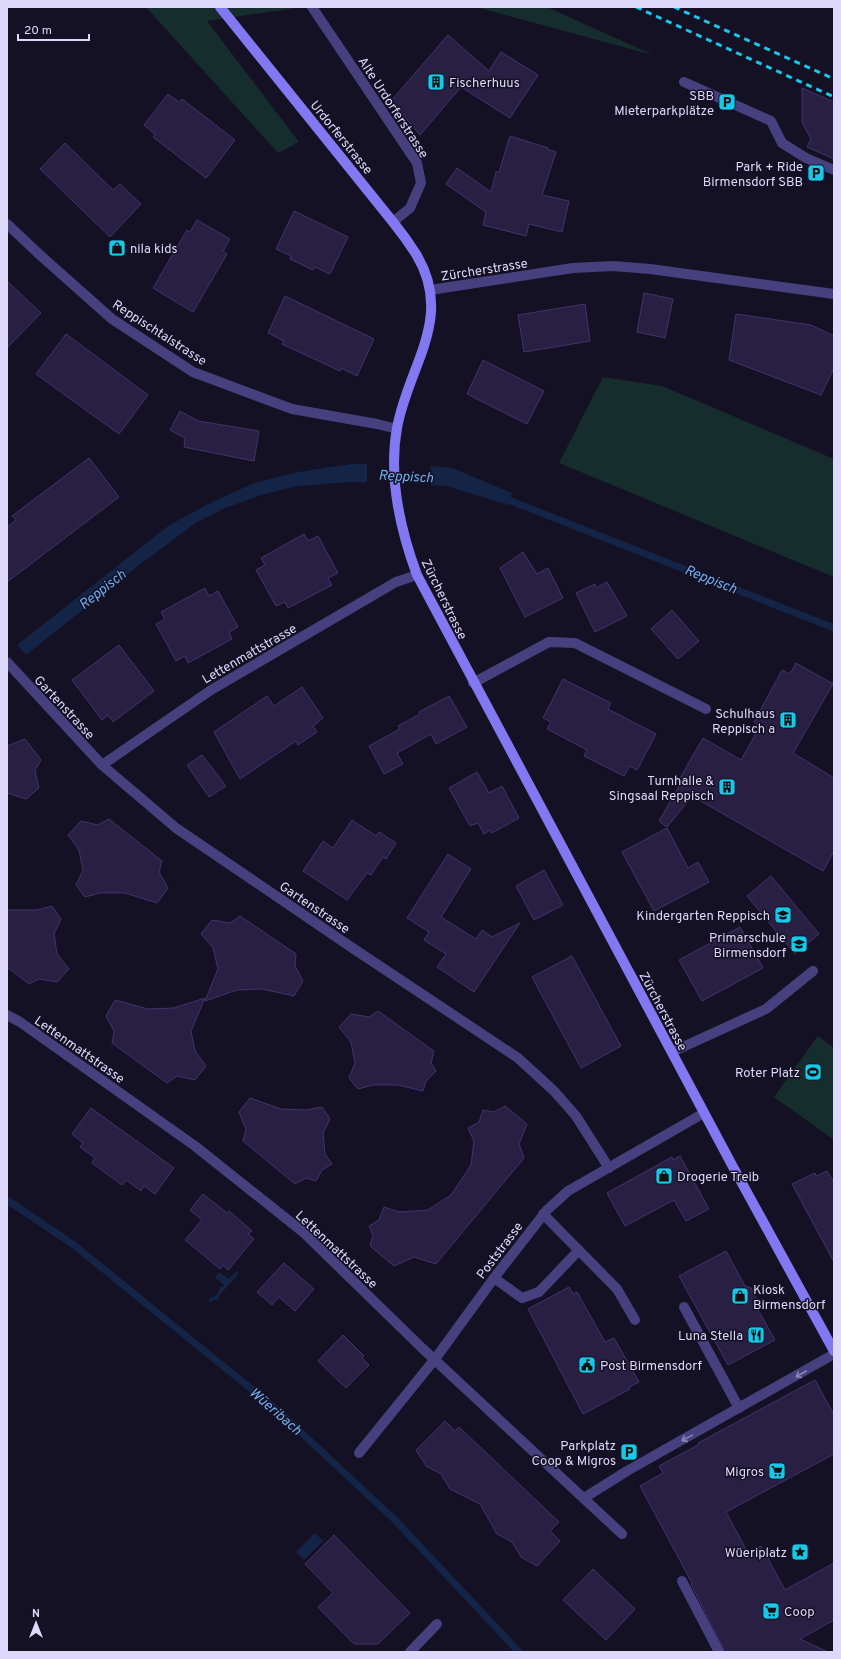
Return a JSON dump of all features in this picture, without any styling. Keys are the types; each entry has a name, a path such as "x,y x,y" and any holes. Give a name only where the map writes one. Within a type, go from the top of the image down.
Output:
{"main road":[{"name":"Urdorferstrasse","path":"220,7 393,222 416,254 430,290"},
{"name":"Zürcherstrasse","path":"430,290 432,316 428,336 407,392 397,429 395,452 397,499 406,544 417,575 704,1113 834,1353"}],"street":[{"name":"Alte Urdorferstrasse","path":"312,7 417,163 421,183 410,208 393,222"},
{"path":"684,82 771,121 782,143 806,158 834,170"},
{"name":"Reppischtalstrasse","path":"7,224 112,319 193,372 292,409 397,429"},
{"name":"Zürcherstrasse","path":"430,290 573,268 613,266 650,269 834,294"},
{"name":"Lettenmattstrasse","path":"102,765 211,690 396,582 417,575"},
{"path":"473,682 549,642 575,643 706,709"},
{"name":"Gartenstrasse","path":"7,662 102,765 176,828 351,948 518,1058 554,1091 576,1116 609,1168"},
{"path":"672,1052 766,1009 814,971"},
{"name":"Lettenmattstrasse","path":"7,1015 20,1022 195,1146 303,1232 435,1359 622,1534"},
{"name":"Poststrasse","path":"359,1453 435,1359 543,1214 568,1192 704,1113"},
{"path":"543,1214 617,1289 635,1320"},
{"path":"494,1278 522,1298 539,1292 578,1250"},
{"path":"684,1307 739,1408"},
{"path":"584,1498 626,1471 796,1377 834,1353"},
{"path":"682,1581 719,1652"},
{"path":"410,1652 437,1624"}],"green space":[{"path":"146,7 303,7 207,21 299,142 278,153"},
{"path":"476,7 547,7 653,55"},
{"path":"603,377 662,386 834,459 834,577 559,463"},
{"name":"Roter Platz","path":"818,1036 834,1048 834,1140 774,1097"}],"water":[{"path":"402,463 452,468 512,493 509,505 446,486 399,483 350,482 297,486 261,495 223,509 197,522 134,569 7,670 7,653 168,526 208,504 254,483 298,472 351,464"},
{"path":"236,1271 239,1273 219,1296 218,1300 213,1300 210,1303 208,1300 218,1294 221,1286 223,1287 224,1285 215,1277 219,1272 229,1279"},
{"path":"315,1533 323,1541 304,1560 296,1552"}],"pier":[{"path":"402,461 431,464 430,486 367,484 367,462"},
{"path":"16,644 28,657 7,672 7,651"}],"building":[{"name":"Fischerhuus","path":"448,35 489,71 501,52 538,75 510,118 461,87 420,135 391,101"},
{"path":"802,88 834,102 834,159 807,147 811,139 802,122"},
{"path":"168,94 179,102 182,99 235,140 206,178 153,137 155,134 144,125"},
{"path":"510,136 556,152 542,195 569,201 562,232 529,224 526,236 483,225 486,212 446,184 457,168 491,192 496,172 499,172"},
{"path":"65,143 113,190 120,184 141,204 110,237 40,169"},
{"path":"294,211 348,237 330,274 315,267 313,270 290,259 291,256 276,249"},
{"path":"197,220 230,239 223,251 227,254 193,312 153,288 187,230 190,232"},
{"path":"7,281 41,313 7,348"},
{"path":"644,293 673,299 665,338 637,332"},
{"path":"285,296 374,339 357,376 341,368 340,371 282,344 284,341 268,333"},
{"path":"585,304 590,341 524,352 518,315"},
{"path":"736,314 811,325 834,336 834,368 821,395 729,360"},
{"path":"66,334 148,395 119,434 36,374"},
{"path":"483,360 544,391 527,424 467,394"},
{"path":"180,411 198,421 259,431 254,461 184,447 185,438 170,430"},
{"path":"89,458 119,497 7,582 7,527 16,520 12,516"},
{"path":"304,534 308,541 318,536 338,573 328,578 332,585 288,608 285,602 276,606 256,570 265,565 261,558"},
{"path":"523,552 537,574 548,568 563,598 525,617 500,568"},
{"path":"607,582 627,616 595,632 576,593 595,584 596,588"},
{"path":"205,588 209,596 218,591 238,627 229,632 232,639 188,663 185,656 176,661 156,624 165,619 161,612"},
{"path":"672,610 699,641 678,659 651,629"},
{"path":"119,645 154,691 113,722 108,715 102,720 72,680"},
{"path":"796,663 833,684 793,753 834,778 834,851 823,871 692,796 667,827 659,821 683,779 680,778 703,738 741,760 760,726 754,722 782,670 790,674"},
{"path":"563,679 611,703 608,709 656,734 637,770 630,766 624,776 584,756 587,750 547,729 551,722 543,718"},
{"path":"302,687 323,718 313,726 317,732 298,745 296,741 240,779 214,732 267,696 274,706"},
{"path":"449,696 467,727 436,744 431,734 397,753 403,764 384,774 369,746 400,729 398,726 420,714 419,712"},
{"path":"25,739 41,760 35,770 39,788 26,799 7,793 7,746"},
{"path":"202,755 226,786 209,797 187,765"},
{"path":"477,772 489,793 502,786 519,818 492,833 490,830 484,834 478,823 470,826 449,788"},
{"path":"109,819 162,861 159,872 168,888 157,903 125,893 100,893 85,897 76,885 83,870 79,850 68,835 81,821 98,825"},
{"path":"352,820 376,836 379,832 396,843 386,859 383,857 371,875 367,873 347,900 303,871 323,841 333,848"},
{"path":"667,828 688,868 698,862 709,882 654,911 622,852"},
{"path":"448,854 471,869 441,917 476,939 482,930 492,937 520,923 474,992 437,967 446,954 424,940 429,932 407,918"},
{"path":"544,870 563,905 534,920 516,886"},
{"name":"Kindergarten Reppisch","path":"771,876 819,934 795,954 747,896"},
{"path":"52,906 61,919 54,934 57,954 69,969 57,982 39,979 29,984 7,967 7,910 37,910"},
{"path":"240,916 296,954 295,966 303,981 294,996 262,989 237,990 205,1001 218,969 213,948 201,934 212,920 230,923"},
{"path":"740,927 763,968 702,1001 679,960"},
{"path":"572,956 621,1046 581,1068 532,977"},
{"path":"205,998 191,1031 195,1051 206,1066 195,1080 177,1076 167,1083 112,1043 114,1031 106,1016 115,1000 148,1009 174,1008"},
{"path":"378,1011 434,1051 431,1063 436,1071 426,1081 423,1091 398,1085 373,1085 358,1089 349,1078 355,1063 351,1042 339,1027 351,1014 369,1017"},
{"path":"250,1098 281,1109 306,1110 322,1107 330,1119 323,1133 325,1154 332,1164 322,1170 316,1181 306,1178 295,1184 243,1141 246,1129 239,1112"},
{"path":"505,1106 527,1124 519,1144 524,1158 436,1264 414,1257 394,1266 370,1246 373,1235 369,1226 379,1220 384,1207 399,1212 428,1210 451,1195 471,1165 474,1141 468,1128 479,1122 483,1110 494,1112"},
{"path":"91,1108 174,1168 155,1194 144,1186 141,1191 126,1180 122,1185 92,1163 95,1158 80,1147 83,1143 72,1134"},
{"name":"Drogerie Treib","path":"680,1156 709,1209 686,1221 674,1200 625,1226 607,1193 672,1157 673,1160"},
{"path":"827,1171 834,1183 834,1262 792,1184 815,1173 816,1176"},
{"path":"203,1194 227,1213 229,1211 252,1231 248,1234 254,1239 228,1270 223,1265 220,1269 185,1240 202,1220 190,1210"},
{"path":"726,1251 745,1286 751,1288 756,1298 756,1306 775,1340 728,1365 679,1276"},
{"path":"284,1263 314,1289 295,1311 279,1297 272,1305 257,1292"},
{"name":"Post Birmensdorf","path":"569,1287 573,1294 577,1292 605,1342 614,1338 639,1382 629,1387 630,1389 583,1414 528,1309"},
{"path":"343,1335 364,1356 362,1358 369,1365 346,1388 318,1361"},
{"path":"815,1380 834,1415 834,1454 726,1512 748,1553 761,1546 785,1590 834,1563 834,1620 800,1639 828,1652 725,1652 691,1584 692,1583 640,1486 663,1473 659,1466 698,1445 698,1443"},
{"path":"445,1421 455,1431 459,1427 559,1522 550,1531 560,1541 537,1566 521,1557 512,1542 497,1534 480,1504 450,1489 441,1474 426,1466 416,1450"},
{"path":"334,1535 410,1613 378,1644 354,1644 318,1607 333,1593 305,1564"},
{"path":"593,1569 635,1609 606,1640 563,1600"}],"waterway":[{"name":"Reppisch","path":"501,497 834,628"},
{"name":"Wüeribach","path":"7,1200 74,1245 276,1409 395,1520 519,1652"}],"railway":[{"path":"636,7 834,97"},
{"path":"674,7 834,79"}],"place":[{"name":"Fischerhuus","path":"436,82"},
{"name":"SBB Mieterparkplätze","path":"727,102"},
{"name":"Park + Ride Birmensdorf SBB","path":"816,173"},
{"name":"nila kids","path":"117,248"},
{"name":"Schulhaus Reppisch a","path":"788,720"},
{"name":"Turnhalle & Singsaal Reppisch","path":"727,787"},
{"name":"Kindergarten Reppisch","path":"783,915"},
{"name":"Primarschule Birmensdorf","path":"799,944"},
{"name":"Roter Platz","path":"813,1072"},
{"name":"Drogerie Treib","path":"664,1176"},
{"name":"Kiosk Birmensdorf","path":"740,1296"},
{"name":"Luna Stella","path":"756,1335"},
{"name":"Post Birmensdorf","path":"587,1365"},
{"name":"Parkplatz Coop & Migros","path":"629,1452"},
{"name":"Migros","path":"777,1471"},
{"name":"Wüeriplatz","path":"800,1552"},
{"name":"Coop","path":"771,1611"}]}
